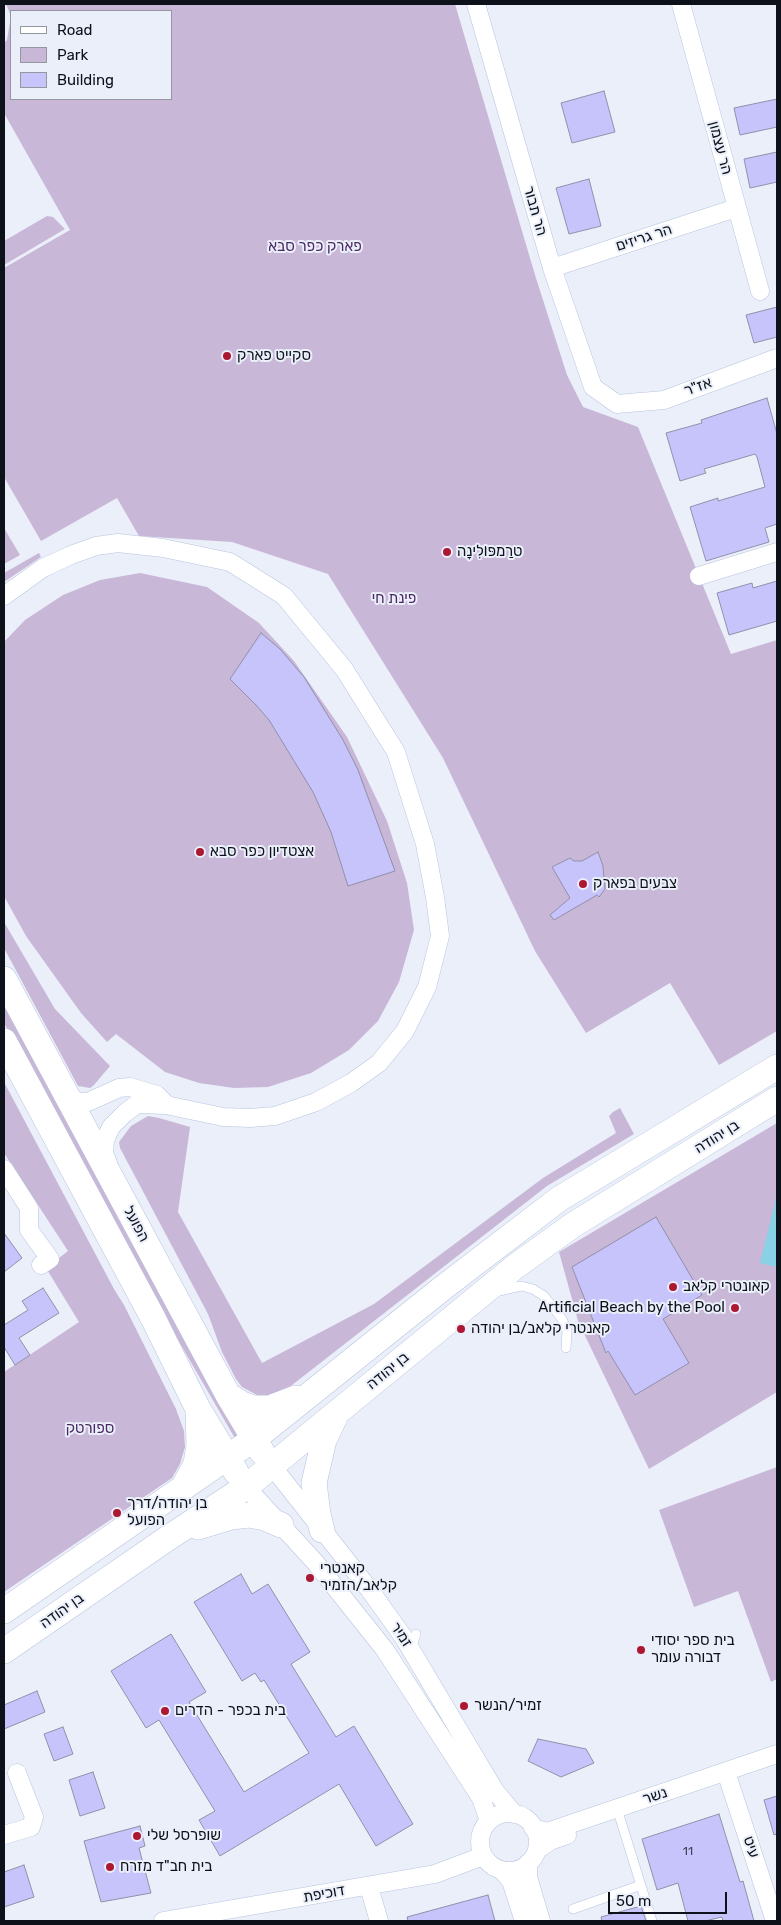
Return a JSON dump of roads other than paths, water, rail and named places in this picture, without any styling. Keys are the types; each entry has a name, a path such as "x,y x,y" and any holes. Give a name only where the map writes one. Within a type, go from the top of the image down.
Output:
{"main road":[{"name":"הפועל","path":"4,979 228,1395 272,1466"},
{"name":"הפועל","path":"4,1041 153,1318 197,1407 246,1487"},
{"name":"בן יהודה","path":"4,1611 228,1459 317,1390 459,1274 559,1199 777,1067"},
{"name":"בן יהודה","path":"4,1651 168,1538 246,1487 516,1266 573,1225 777,1099"},
{"path":"228,1395 242,1404 254,1408 270,1408 317,1390"},
{"path":"183,1489 196,1464 200,1427 197,1407"},
{"path":"322,1530 314,1483 324,1440 339,1412"},
{"path":"168,1538 200,1526 240,1516 249,1515 265,1518 281,1525"}],"street":[{"name":"הר תבור","path":"476,4 552,268 593,387 617,404"},
{"name":"הר עצמון","path":"681,4 760,291"},
{"name":"הר גריזים","path":"552,268 736,208"},
{"name":"אז\"ר","path":"617,404 664,400 776,364"},
{"path":"4,596 43,568 70,555 96,546 118,543 163,548 230,562 284,596 344,669 396,752 424,844 435,897 440,936 427,987 406,1031 379,1063 352,1083 316,1102 275,1116 250,1118 223,1117 166,1105 136,1104 124,1113 111,1127 105,1140 104,1152 116,1188"},
{"path":"699,576 777,552"},
{"path":"63,1090 79,1102 88,1102 119,1088 130,1087 157,1096 166,1105"},
{"path":"4,1169 29,1208 29,1230 50,1259 41,1265"},
{"name":"זמיר","path":"272,1466 369,1589 414,1641 495,1791 514,1814"},
{"name":"זמיר","path":"246,1487 315,1562 385,1650 481,1798 489,1821"},
{"name":"נשר","path":"532,1857 550,1841 620,1818 728,1777 777,1754"},
{"name":"נשר","path":"533,1828 547,1832 728,1777 777,1765"},
{"path":"4,1835 31,1827 34,1817 17,1773"},
{"name":"עיט","path":"728,1777 775,1921"},
{"path":"532,1857 516,1870 502,1870 489,1864 483,1856 480,1847 483,1828 496,1816 514,1814 523,1817 533,1828 538,1841 528,1877 541,1921"},
{"name":"דוכיפת","path":"163,1921 435,1874 483,1856"},
{"path":"502,1870 511,1881 524,1921"},
{"path":"369,1886 379,1921"}],"lane":[{"path":"471,1304 508,1288 521,1286 533,1289 544,1296 562,1319 567,1331 566,1348"},
{"path":"620,1818 652,1921"},
{"path":"573,1909 641,1885"}],"water":[{"path":"777,1195 777,1267 760,1263"}],"place":[{"name":"סקייט פארק","path":"227,356"},
{"name":"טרַמפּוֹלִינָה","path":"447,552"},
{"name":"אצטדיון כפר סבא","path":"200,852"},
{"name":"צבעים בפארק","path":"583,884"},
{"name":"קאונטרי קלאב","path":"673,1287"},
{"name":"Artificial Beach by the Pool","path":"735,1308"},
{"name":"קאנטרי קלאב/בן יהודה","path":"461,1329"},
{"name":"בן יהודה/דרך הפועל","path":"117,1513"},
{"name":"קאנטרי קלאב/הזמיר","path":"310,1578"},
{"name":"בית ספר יסודי דבורה עומר","path":"641,1650"},
{"name":"זמיר/הנשר","path":"464,1706"},
{"name":"בית בכפר - הדרים","path":"165,1711"},
{"name":"שופרסל שלי","path":"137,1836"},
{"name":"בית חב\"ד מזרח","path":"110,1867"}],"park label":[{"name":"פארק כפר סבא","path":"315,247"},
{"name":"פינת חי","path":"394,599"},
{"name":"ספורטק","path":"90,1429"}]}
